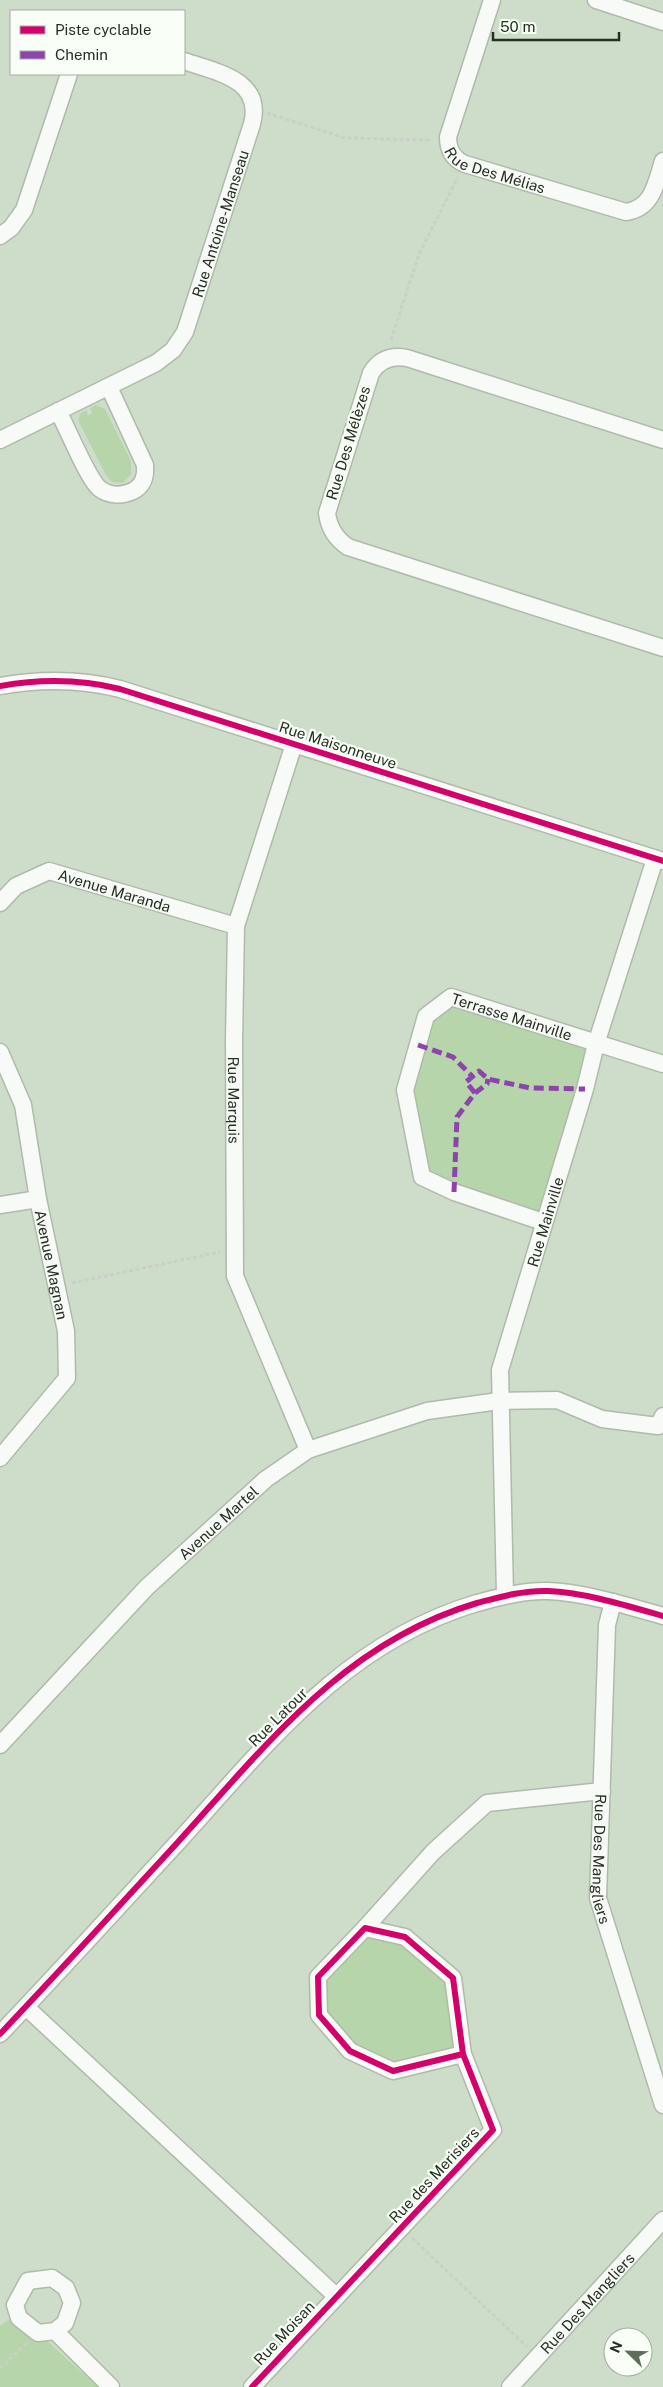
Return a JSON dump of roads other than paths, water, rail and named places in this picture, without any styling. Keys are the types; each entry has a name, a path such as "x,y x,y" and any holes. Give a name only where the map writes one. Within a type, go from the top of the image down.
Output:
{"street":[{"name":"Rue Des Mélias","path":"492,0 448,137 450,151 456,159 465,164 626,212 640,208 648,201 663,161"},
{"path":"596,0 663,22"},
{"name":"Rue Antoine-Manseau","path":"0,440 110,387 162,359 173,350 181,338 253,118 252,100 246,89 238,81 185,62"},
{"path":"0,236 11,228 24,210 69,75"},
{"name":"Rue Des Mélèzes","path":"663,440 406,358 391,357 377,364 370,373 327,513 332,531 348,547 663,648"},
{"path":"58,411 98,487 116,495 130,492 141,483 145,475 145,465 110,387"},
{"name":"Rue Maisonneuve","path":"0,686 27,682 58,681 112,687 659,860"},
{"name":"Rue Marquis","path":"294,744 236,926 234,1041 235,1276 308,1450"},
{"name":"Rue Mainville","path":"505,1595 500,1370 543,1222 585,1089 596,1044 659,860"},
{"name":"Avenue Maranda","path":"0,904 16,886 49,871 236,926"},
{"name":"Terrasse Mainville","path":"543,1222 454,1192 422,1177 406,1090 426,1016 450,997 596,1044"},
{"path":"596,1044 663,1064"},
{"name":"Avenue Magnan","path":"0,1052 23,1105 38,1199 66,1331 67,1378 0,1458"},
{"path":"0,1205 38,1199"},
{"name":"Avenue Martel","path":"0,1745 147,1586 266,1479 308,1450 427,1411 500,1401 557,1400 602,1419 658,1426 663,1416"},
{"name":"Rue Latour","path":"0,2034 279,1732 337,1677 391,1639 448,1612 505,1595 547,1591 613,1602 663,1616"},
{"name":"Rue Des Mangliers","path":"613,1602 608,1625 598,1898 663,2105"},
{"path":"463,2054 393,2071 350,2050 319,2015 318,1977 433,1852 487,1803 602,1791"},
{"name":"Rue des Merisiers","path":"336,2296 493,2130 463,2054 453,1978 405,1937 365,1928"},
{"name":"Rue Moisan","path":"26,2007 336,2296 252,2387"},
{"name":"Rue Des Mangliers","path":"510,2387 663,2220"},
{"path":"52,2278 66,2288 72,2304 65,2324 55,2331 38,2333 19,2318 15,2305 28,2281 52,2278"},
{"path":"55,2331 111,2387"}]}
